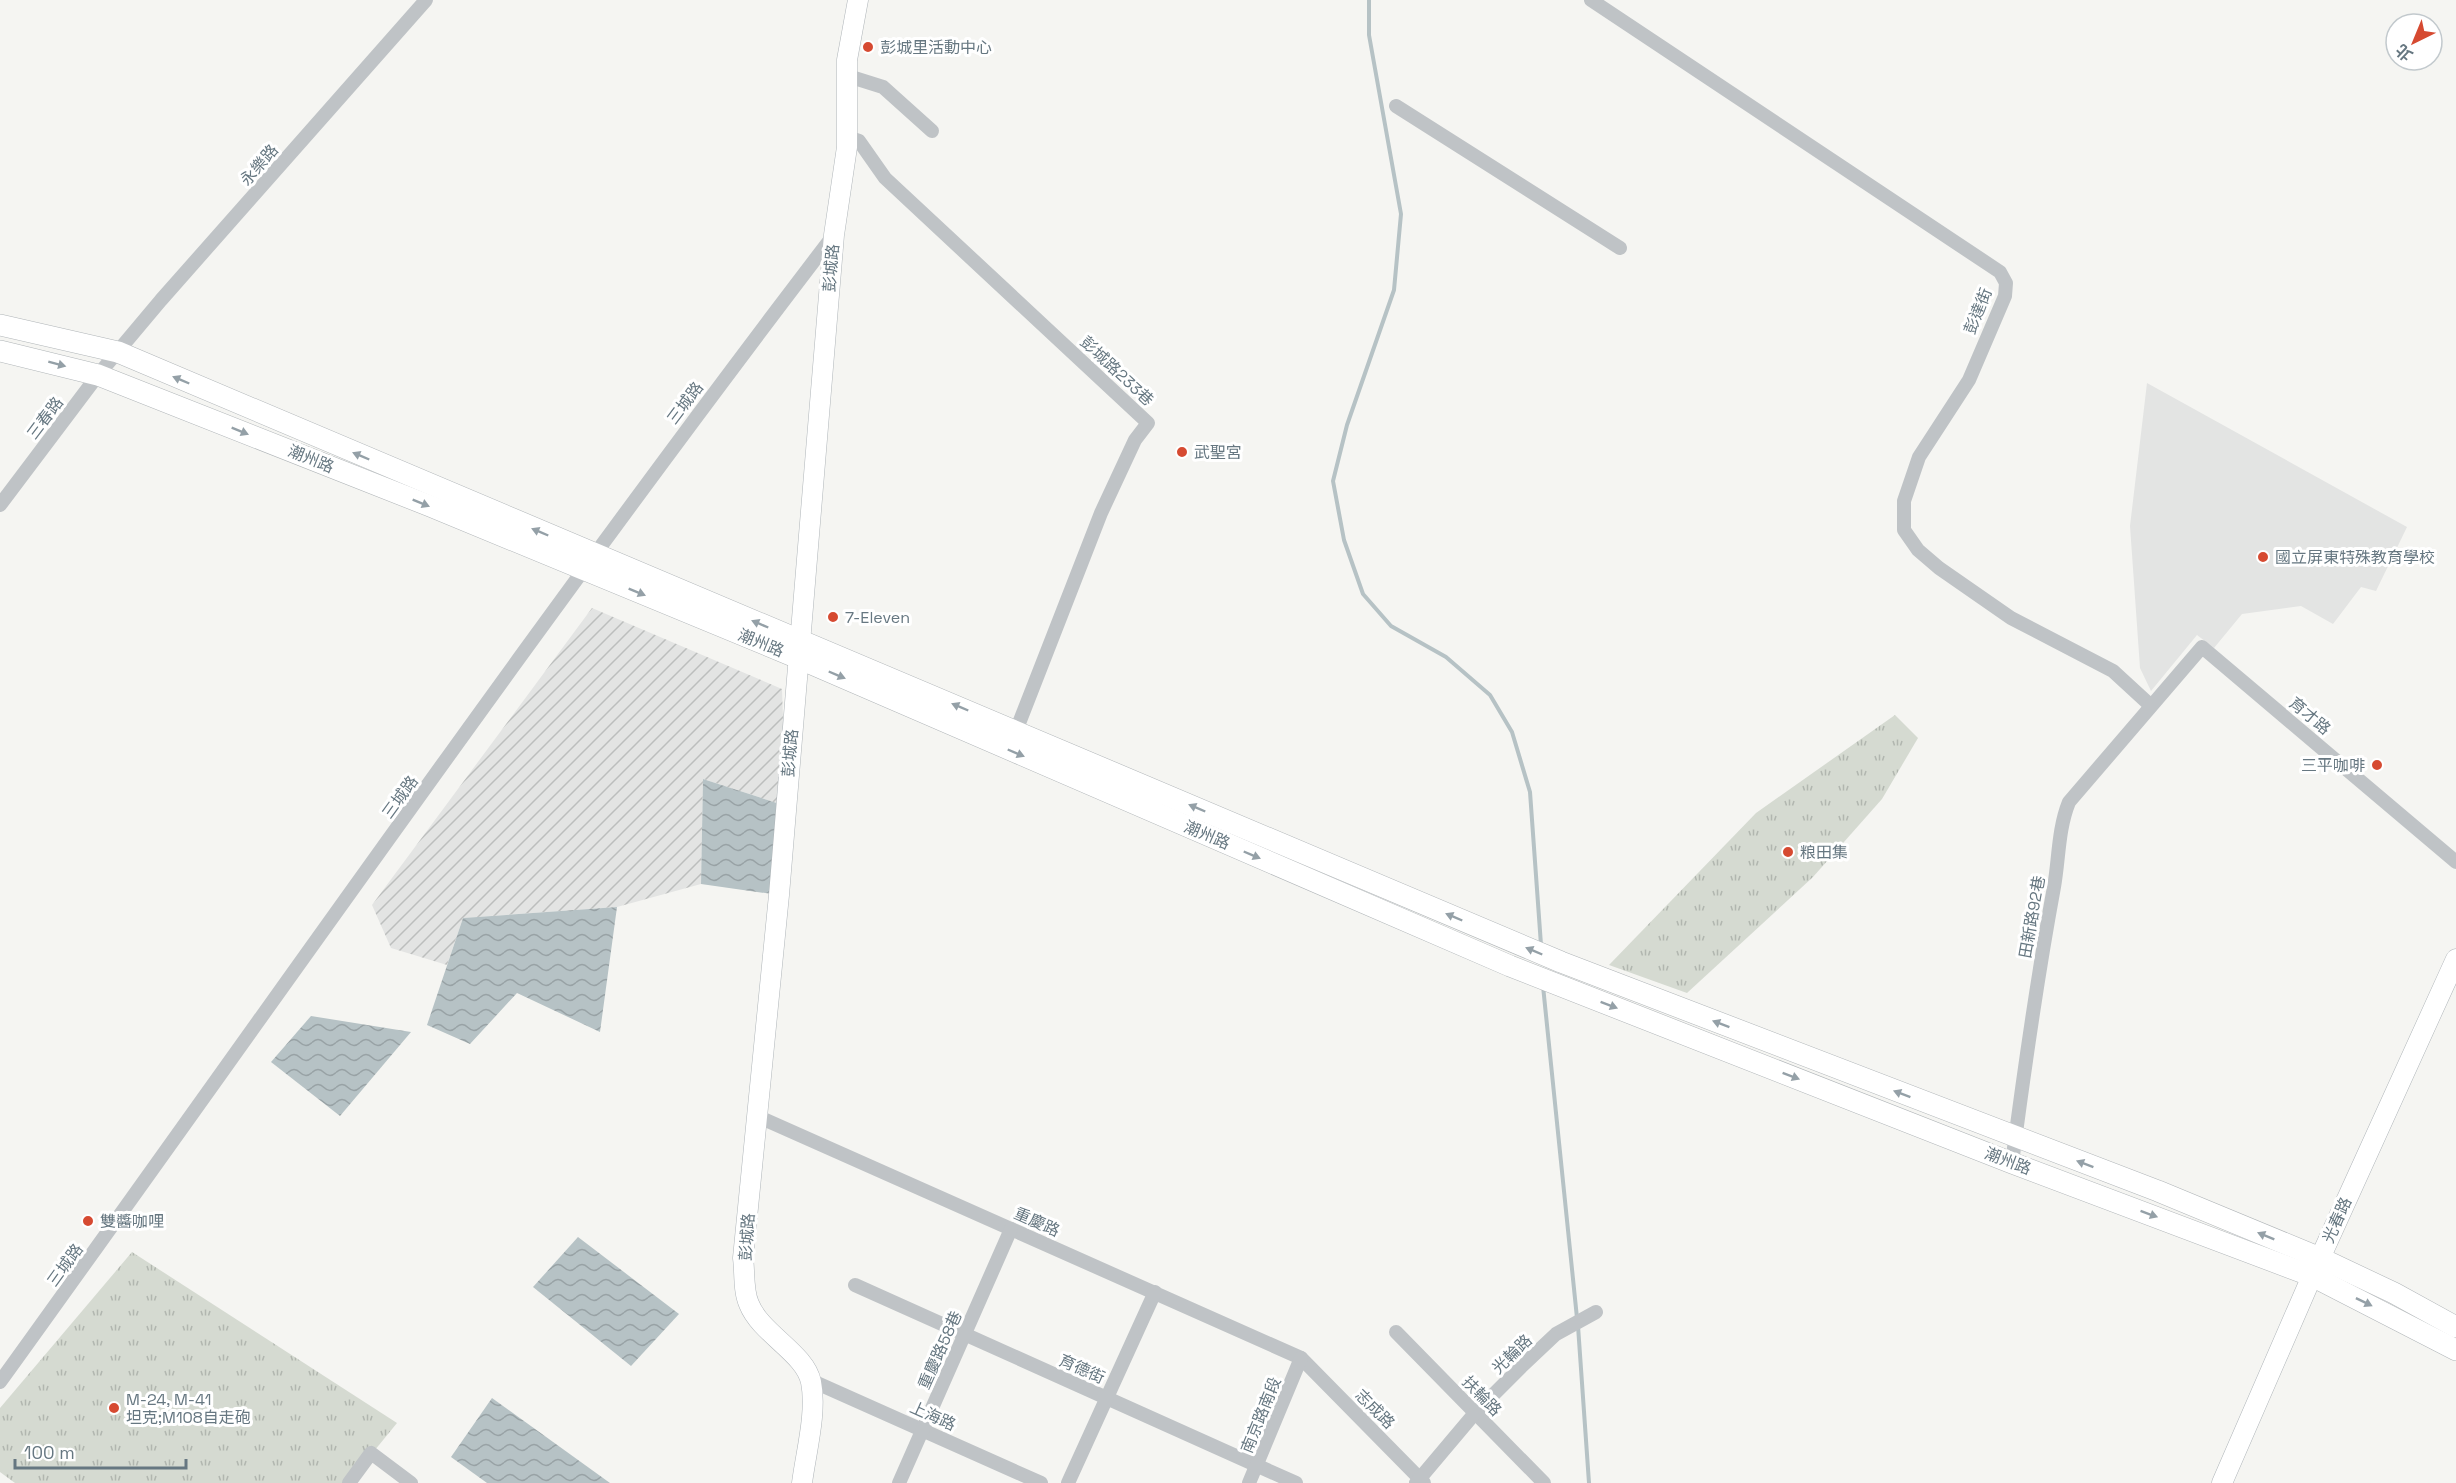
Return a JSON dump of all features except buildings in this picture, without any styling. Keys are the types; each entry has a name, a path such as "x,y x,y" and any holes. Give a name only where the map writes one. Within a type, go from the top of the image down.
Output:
{"main road":[{"name":"潮州路","path":"0,325 118,352 589,562 799,650 1509,966 2012,1163 2394,1293 2456,1327"},
{"name":"潮州路","path":"0,351 98,375 589,562"},
{"name":"潮州路","path":"799,650 1016,731 1561,962 2158,1191 2316,1267 2456,1350"}],"street":[{"name":"永樂路","path":"118,352 426,0"},
{"name":"彭城路","path":"802,1483 813,1406 810,1380 795,1356 766,1330 748,1303 743,1258 759,1117 834,235 847,137 847,60 858,0"},
{"name":"彭達街","path":"1591,0 2000,272 2006,283 2005,296 1969,380 1918,457 1904,501 1904,530 1918,550 1939,568 2012,618 2114,671 2150,705"},
{"path":"848,76 883,87 932,131"},
{"path":"1396,106 1620,248"},
{"name":"彭城路233巷","path":"847,137 859,141 885,178 1148,423 1135,440 1101,513 1016,731"},
{"name":"三城路","path":"0,1382 589,562 704,404 834,235"},
{"name":"三春路","path":"0,505 118,352"},
{"name":"育才路","path":"2150,705 2202,646 2456,862"},
{"name":"田新路92巷","path":"2012,1163 2040,962 2058,867 2062,819 2069,802 2150,705"},
{"name":"光春路","path":"2222,1483 2316,1267 2456,959"},
{"name":"重慶路","path":"759,1117 1301,1358"},
{"name":"重慶路58巷","path":"898,1483 966,1335 1011,1229"},
{"name":"育德街","path":"855,1285 1296,1483"},
{"path":"1068,1483 1155,1292"},
{"name":"光輪路","path":"1420,1481 1475,1413 1560,1331 1590,1316"},
{"name":"扶輪路","path":"1396,1332 1544,1483"},
{"name":"南京路南段","path":"1249,1483 1301,1358"},
{"name":"志成路","path":"1301,1358 1420,1481"},
{"name":"上海路","path":"810,1380 1041,1483"},
{"path":"349,1483 371,1453 411,1483"}],"shaded area":[{"name":"國立屏東特殊教育學校","path":"2147,383 2407,527 2376,591 2361,587 2333,624 2301,606 2242,614 2214,648 2197,635 2151,691 2140,668 2130,526"},
{"path":"592,608 782,689 786,806 703,779 701,884 617,907 463,918 447,965 391,948 372,905"}],"green space":[{"path":"1895,715 1918,738 1882,799 1813,877 1687,993 1609,965 1756,813"},
{"path":"132,1252 397,1423 348,1483 15,1483 0,1472 0,1408"}],"water":[{"path":"703,779 786,806 779,895 701,884"},
{"path":"617,907 600,1032 517,993 470,1044 427,1025 463,918"},
{"path":"311,1016 411,1032 340,1116 271,1062"},
{"path":"578,1237 679,1314 631,1366 533,1287"},
{"path":"492,1398 610,1483 487,1483 451,1457"}],"waterway":[{"path":"1369,0 1369,35 1401,214 1394,290 1347,425 1333,481 1344,540 1363,594 1391,626 1446,657 1490,695 1512,732 1530,792 1541,945"},
{"path":"1543,986 1577,1318"},
{"path":"1578,1326 1589,1483"}],"place":[{"name":"彭城里活動中心","path":"868,47"},
{"name":"武聖宮","path":"1182,452"},
{"name":"國立屏東特殊教育學校","path":"2263,557"},
{"name":"7-Eleven","path":"833,617"},
{"name":"三平咖啡","path":"2377,765"},
{"name":"粮田集","path":"1788,852"},
{"name":"雙醬咖哩","path":"88,1221"},
{"name":"M-24, M-41 坦克;M108自走砲","path":"114,1408"}]}
